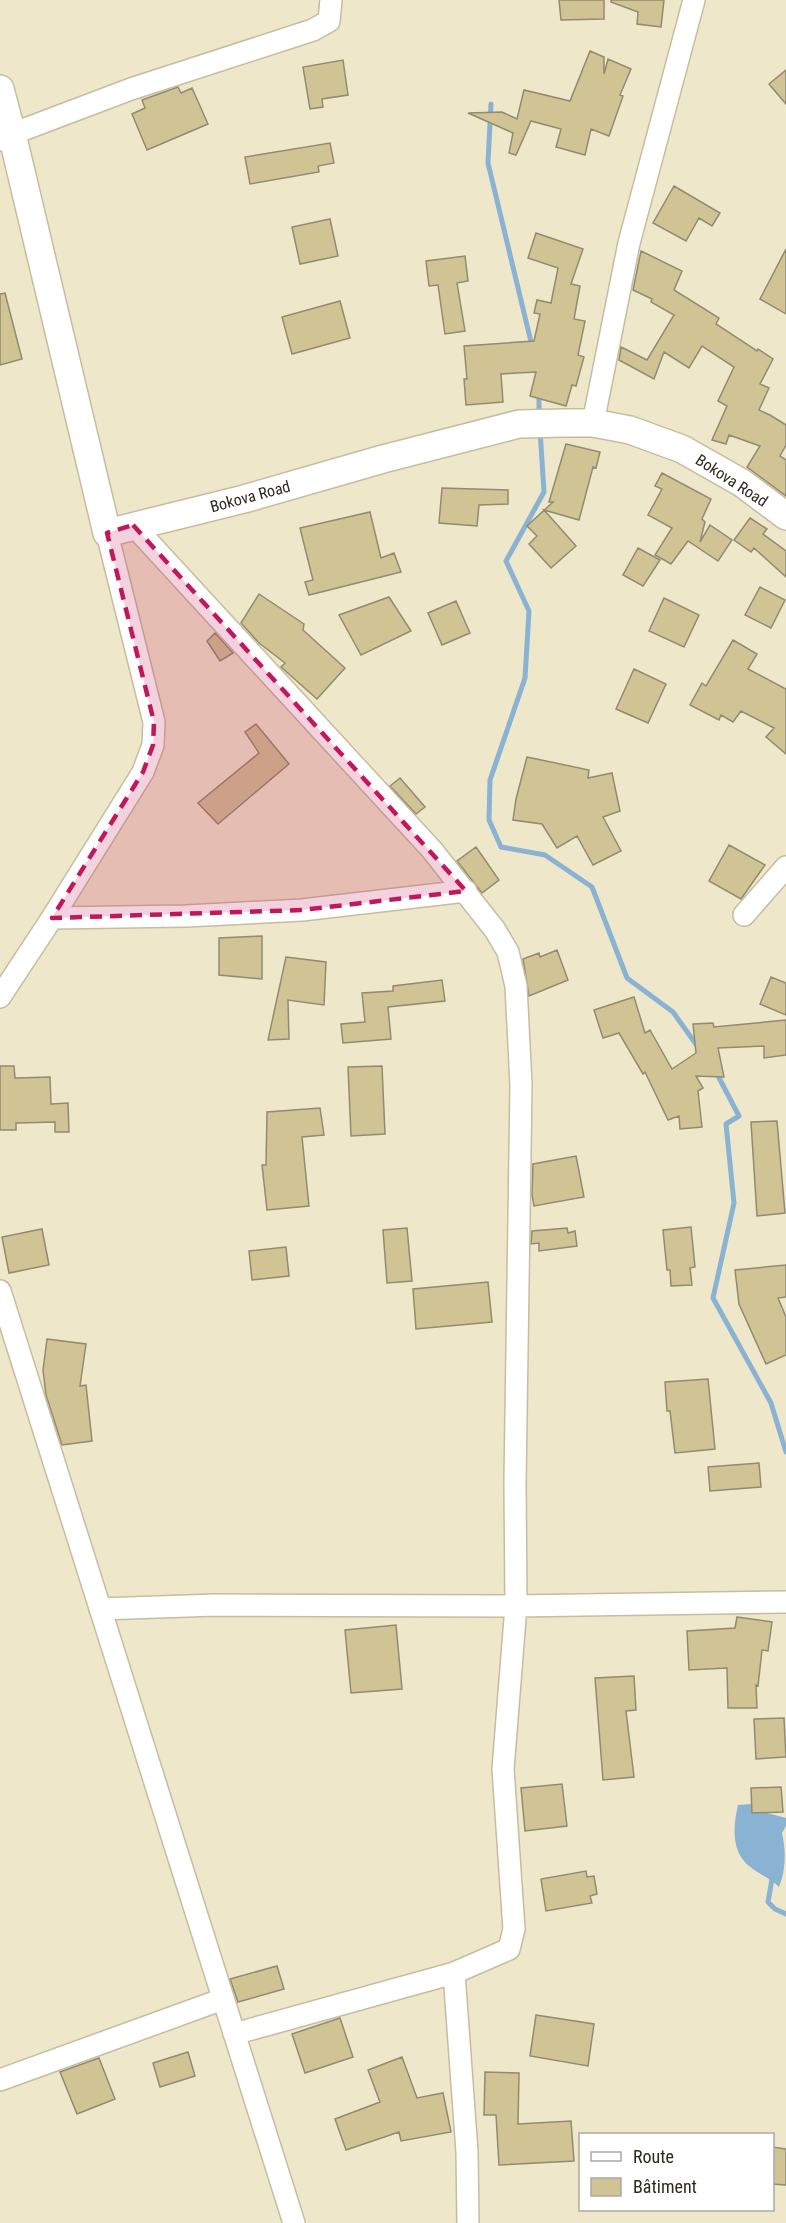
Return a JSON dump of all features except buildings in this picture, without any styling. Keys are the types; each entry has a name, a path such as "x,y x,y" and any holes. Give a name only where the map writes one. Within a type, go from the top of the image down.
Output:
{"street":[{"path":"6,136 131,89 313,30 329,21 331,0"},
{"path":"593,423 629,243 694,0"},
{"path":"0,88 6,136 154,722 153,745 143,772 0,997"},
{"name":"Bokova Road","path":"107,532 244,499 383,459 519,424 593,423 630,430 682,449 742,483 786,516"},
{"path":"133,525 432,850 495,930 508,952 516,986 521,1085 515,1482 516,1606 503,1769 513,1929 509,1949 454,1973 234,2034"},
{"path":"744,915 786,867"},
{"path":"52,918 186,916 302,910 466,891"},
{"path":"0,1291 294,2223"},
{"path":"100,1609 216,1605 516,1606 786,1602"},
{"path":"454,1973 467,2152 468,2223"},
{"path":"0,2080 223,1999"}],"highlighted area":[{"path":"133,525 466,891 302,910 52,918 143,772 153,745 154,722 107,533"}],"water":[{"path":"752,1804 767,1813 786,1818 786,1826 782,1833 784,1867 779,1887 747,1865 737,1848 735,1826 738,1805"}],"waterway":[{"path":"491,104 488,163 532,346"},
{"path":"539,394 539,414"},
{"path":"540,430 544,492 506,561 529,611 525,678 490,780 489,820 501,847 545,855 592,887 627,978 673,1012 698,1047"},
{"path":"716,1072 739,1116 726,1124 734,1203 713,1298 771,1403 786,1452"},
{"path":"772,1879 768,1902 775,1909 786,1914"}]}
